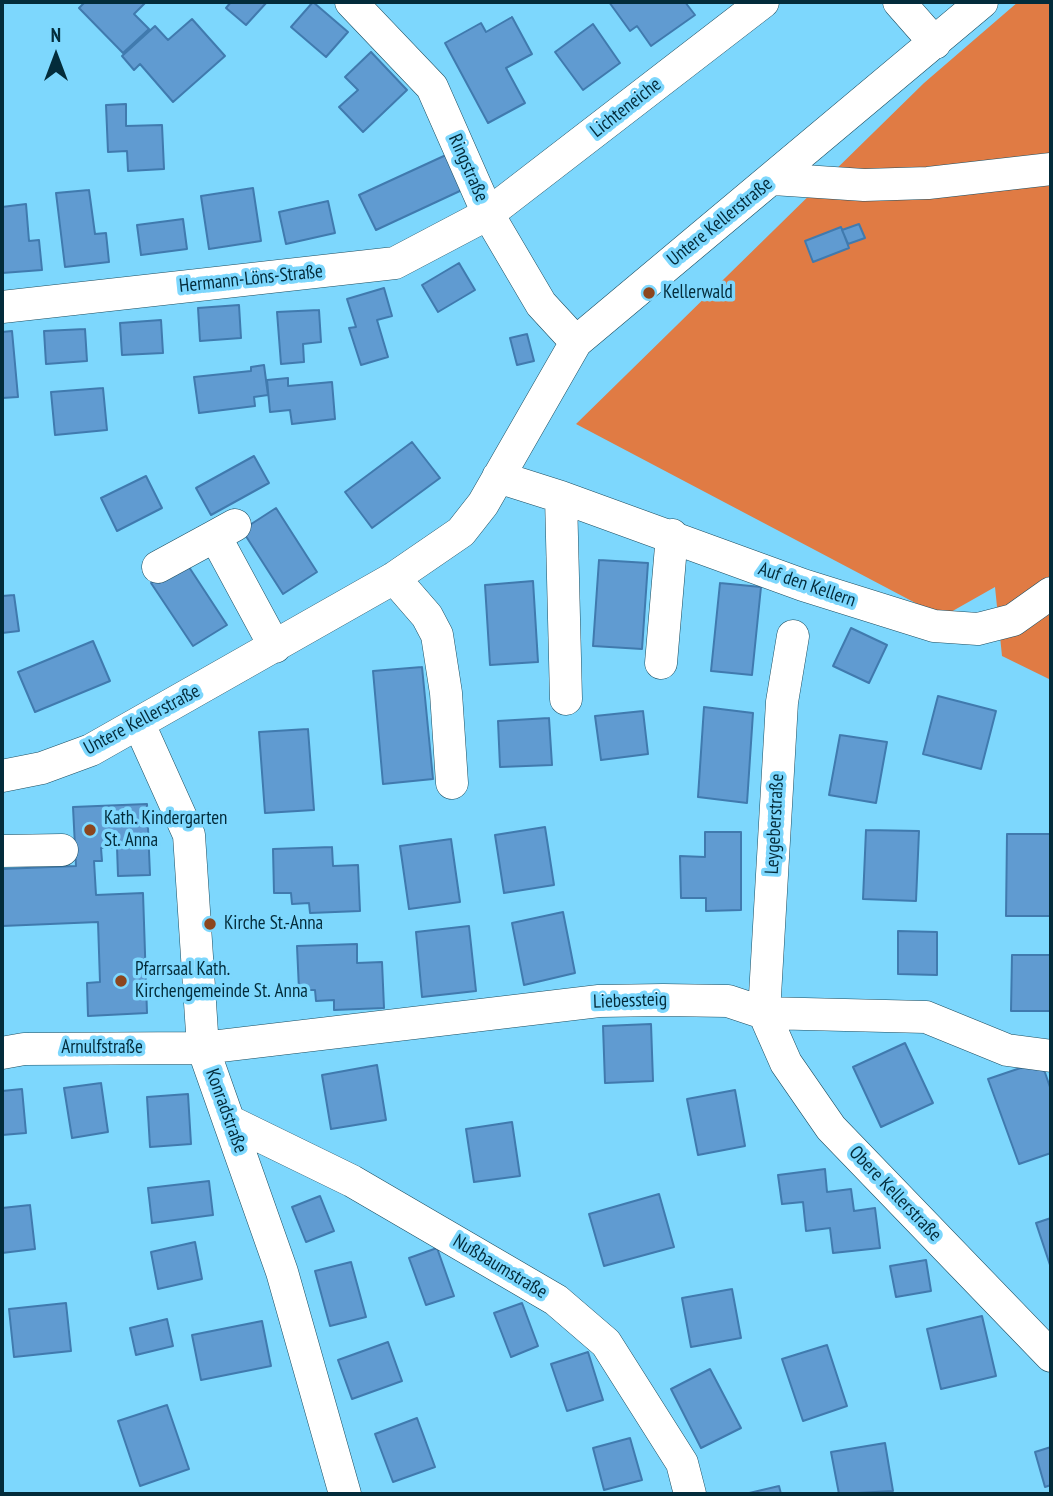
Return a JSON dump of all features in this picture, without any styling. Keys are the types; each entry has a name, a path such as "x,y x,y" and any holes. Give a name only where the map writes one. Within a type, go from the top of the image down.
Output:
{"street":[{"name":"Ringstraße","path":"351,2 432,87 488,214 541,304 576,342"},
{"name":"Lichteneiche","path":"488,214 763,2"},
{"path":"899,2 935,43"},
{"name":"Untere Kellerstraße","path":"2,776 42,768 79,754 139,724 394,578 461,532 484,504 576,342 982,2"},
{"path":"772,179 864,185 928,183 1051,170"},
{"name":"Hermann-Löns-Straße","path":"2,307 396,263 488,214"},
{"path":"498,477 561,497 566,699"},
{"name":"Auf den Kellern","path":"561,497 803,585 934,626 978,629 1013,620 1051,593"},
{"path":"158,567 225,531 275,647"},
{"path":"660,663 671,535"},
{"path":"394,578 427,616 437,635 446,693 452,783"},
{"name":"Leygeberstraße","path":"764,1013 782,702 793,636"},
{"name":"Konradstraße","path":"139,724 189,835 203,1048 282,1272 345,1494"},
{"path":"2,851 62,850"},
{"name":"Liebessteig","path":"203,1048 599,1001 728,1001 764,1013 926,1017 1007,1050 1051,1056"},
{"name":"Obere Kellerstraße","path":"764,1013 786,1063 831,1128 1051,1356"},
{"name":"Arnulfstraße","path":"2,1053 24,1049 203,1048"},
{"name":"Nußbaumstraße","path":"231,1122 352,1181 556,1300 607,1343 682,1463 690,1494"}],"shaded area":[{"path":"1018,2 1051,2 1051,680 1002,656 995,587 942,617 576,424 924,83"}],"building":[{"path":"85,2 146,2 134,14 149,29 123,53 79,8"},
{"path":"231,2 267,2 246,25 226,8"},
{"path":"313,2 348,32 326,57 291,27"},
{"path":"609,2 685,2 695,15 651,46 637,26 630,31"},
{"path":"512,17 532,54 506,68 525,103 488,123 445,43 481,23 486,32"},
{"path":"192,19 225,56 173,102 140,64 134,70 122,56 155,26 168,40"},
{"path":"593,24 620,63 583,90 555,52"},
{"path":"371,52 407,90 363,132 339,107 358,90 345,77"},
{"path":"126,104 126,126 162,125 164,169 128,171 127,151 108,152 106,105"},
{"path":"446,155 462,190 376,230 359,195"},
{"path":"253,188 261,241 209,249 201,196"},
{"path":"89,190 95,234 106,233 109,262 65,267 56,193"},
{"path":"328,201 335,233 286,244 279,212"},
{"path":"26,204 29,241 39,240 42,270 2,273 2,207"},
{"path":"183,219 187,249 141,255 137,225"},
{"path":"859,224 865,238 848,244 842,230"},
{"path":"841,227 849,248 813,262 805,241"},
{"path":"459,263 475,290 438,312 422,285"},
{"path":"384,288 392,316 377,320 388,357 361,365 349,328 356,327 347,299"},
{"path":"239,305 241,338 200,341 198,308"},
{"path":"319,310 321,342 303,344 304,362 281,364 277,312"},
{"path":"161,320 163,353 122,355 120,323"},
{"path":"85,329 87,361 46,364 44,331"},
{"path":"12,331 18,397 2,398 2,332"},
{"path":"527,334 534,361 517,365 510,338"},
{"path":"264,365 268,395 254,397 255,406 199,413 194,377 251,371 251,367"},
{"path":"288,378 288,386 332,382 335,419 292,424 290,410 270,412 267,380"},
{"path":"103,388 107,430 55,435 51,392"},
{"path":"412,442 440,478 372,528 345,492"},
{"path":"254,456 269,483 211,515 196,488"},
{"path":"146,476 162,508 117,531 101,498"},
{"path":"276,508 317,572 283,594 242,530"},
{"path":"599,560 648,563 642,649 593,646"},
{"path":"185,561 227,625 193,646 151,583"},
{"path":"533,581 538,662 490,665 485,585"},
{"path":"720,583 761,587 752,675 711,671"},
{"path":"14,595 19,631 2,633 2,596"},
{"path":"851,628 887,645 869,683 833,666"},
{"path":"93,641 110,681 35,712 18,672"},
{"path":"422,667 433,779 383,784 373,671"},
{"path":"938,696 996,711 981,769 923,754"},
{"path":"704,707 753,713 747,803 698,797"},
{"path":"643,711 648,754 601,760 595,716"},
{"path":"549,718 552,765 500,767 498,721"},
{"path":"308,729 314,810 265,813 259,732"},
{"path":"840,735 887,742 876,803 829,795"},
{"path":"147,804 150,875 118,876 117,847 101,848 102,861 94,861 96,895 143,893 147,1013 88,1016 87,983 100,982 98,922 2,926 2,869 76,866 73,807"},
{"path":"545,827 554,885 504,893 495,835"},
{"path":"866,830 919,831 916,901 863,899"},
{"path":"705,832 741,832 741,910 706,911 706,898 681,898 680,856 705,857"},
{"path":"1007,834 1051,834 1051,916 1006,916"},
{"path":"451,839 460,902 409,909 400,846"},
{"path":"332,847 333,866 358,865 360,911 310,913 309,903 292,904 291,893 274,893 273,849"},
{"path":"563,912 575,973 524,985 512,923"},
{"path":"469,926 476,991 422,997 416,932"},
{"path":"898,931 937,932 937,975 898,974"},
{"path":"357,944 357,963 382,962 384,1008 334,1010 334,1000 316,1001 315,990 299,990 297,946"},
{"path":"1012,955 1051,955 1051,1011 1011,1011"},
{"path":"651,1024 653,1081 605,1083 603,1026"},
{"path":"905,1043 933,1103 881,1127 853,1067"},
{"path":"1041,1061 1051,1090 1051,1153 1019,1164 988,1079"},
{"path":"377,1065 386,1120 331,1129 322,1075"},
{"path":"101,1083 108,1132 72,1138 64,1088"},
{"path":"22,1089 26,1133 2,1135 2,1091"},
{"path":"735,1090 745,1146 698,1155 687,1099"},
{"path":"188,1094 191,1144 150,1147 147,1097"},
{"path":"512,1122 520,1176 474,1182 466,1129"},
{"path":"825,1169 827,1192 851,1189 854,1211 875,1208 880,1248 833,1253 830,1228 806,1231 803,1202 782,1204 778,1175"},
{"path":"209,1181 213,1215 152,1223 148,1188"},
{"path":"659,1194 674,1247 604,1266 589,1214"},
{"path":"320,1196 334,1231 306,1242 292,1207"},
{"path":"30,1205 35,1249 2,1253 2,1208"},
{"path":"1051,1218 1051,1268 1036,1223"},
{"path":"195,1242 202,1279 158,1289 151,1252"},
{"path":"437,1248 454,1296 426,1305 409,1258"},
{"path":"926,1260 931,1291 896,1297 890,1266"},
{"path":"351,1262 366,1317 330,1326 315,1271"},
{"path":"732,1289 741,1338 691,1347 682,1298"},
{"path":"66,1303 71,1351 14,1357 9,1309"},
{"path":"522,1303 538,1346 511,1357 494,1313"},
{"path":"982,1316 996,1376 941,1389 927,1329"},
{"path":"167,1319 173,1346 136,1355 130,1328"},
{"path":"262,1321 271,1366 201,1380 192,1335"},
{"path":"388,1342 402,1381 352,1399 338,1360"},
{"path":"827,1345 847,1406 803,1421 782,1359"},
{"path":"588,1352 603,1400 567,1411 551,1364"},
{"path":"710,1369 741,1428 701,1448 671,1389"},
{"path":"167,1405 189,1469 140,1486 118,1421"},
{"path":"417,1418 435,1467 393,1482 375,1434"},
{"path":"630,1438 642,1480 604,1490 593,1448"},
{"path":"885,1443 893,1491 839,1494 831,1452"},
{"path":"1051,1447 1051,1485 1045,1487 1035,1452"},
{"path":"779,1486 781,1494 745,1494"}],"place":[{"name":"Kellerwald","path":"649,293"},
{"name":"Kath. Kindergarten St. Anna","path":"90,830"},
{"name":"Kirche St.-Anna","path":"210,924"},
{"name":"Pfarrsaal Kath. Kirchengemeinde St. Anna","path":"121,981"}]}
